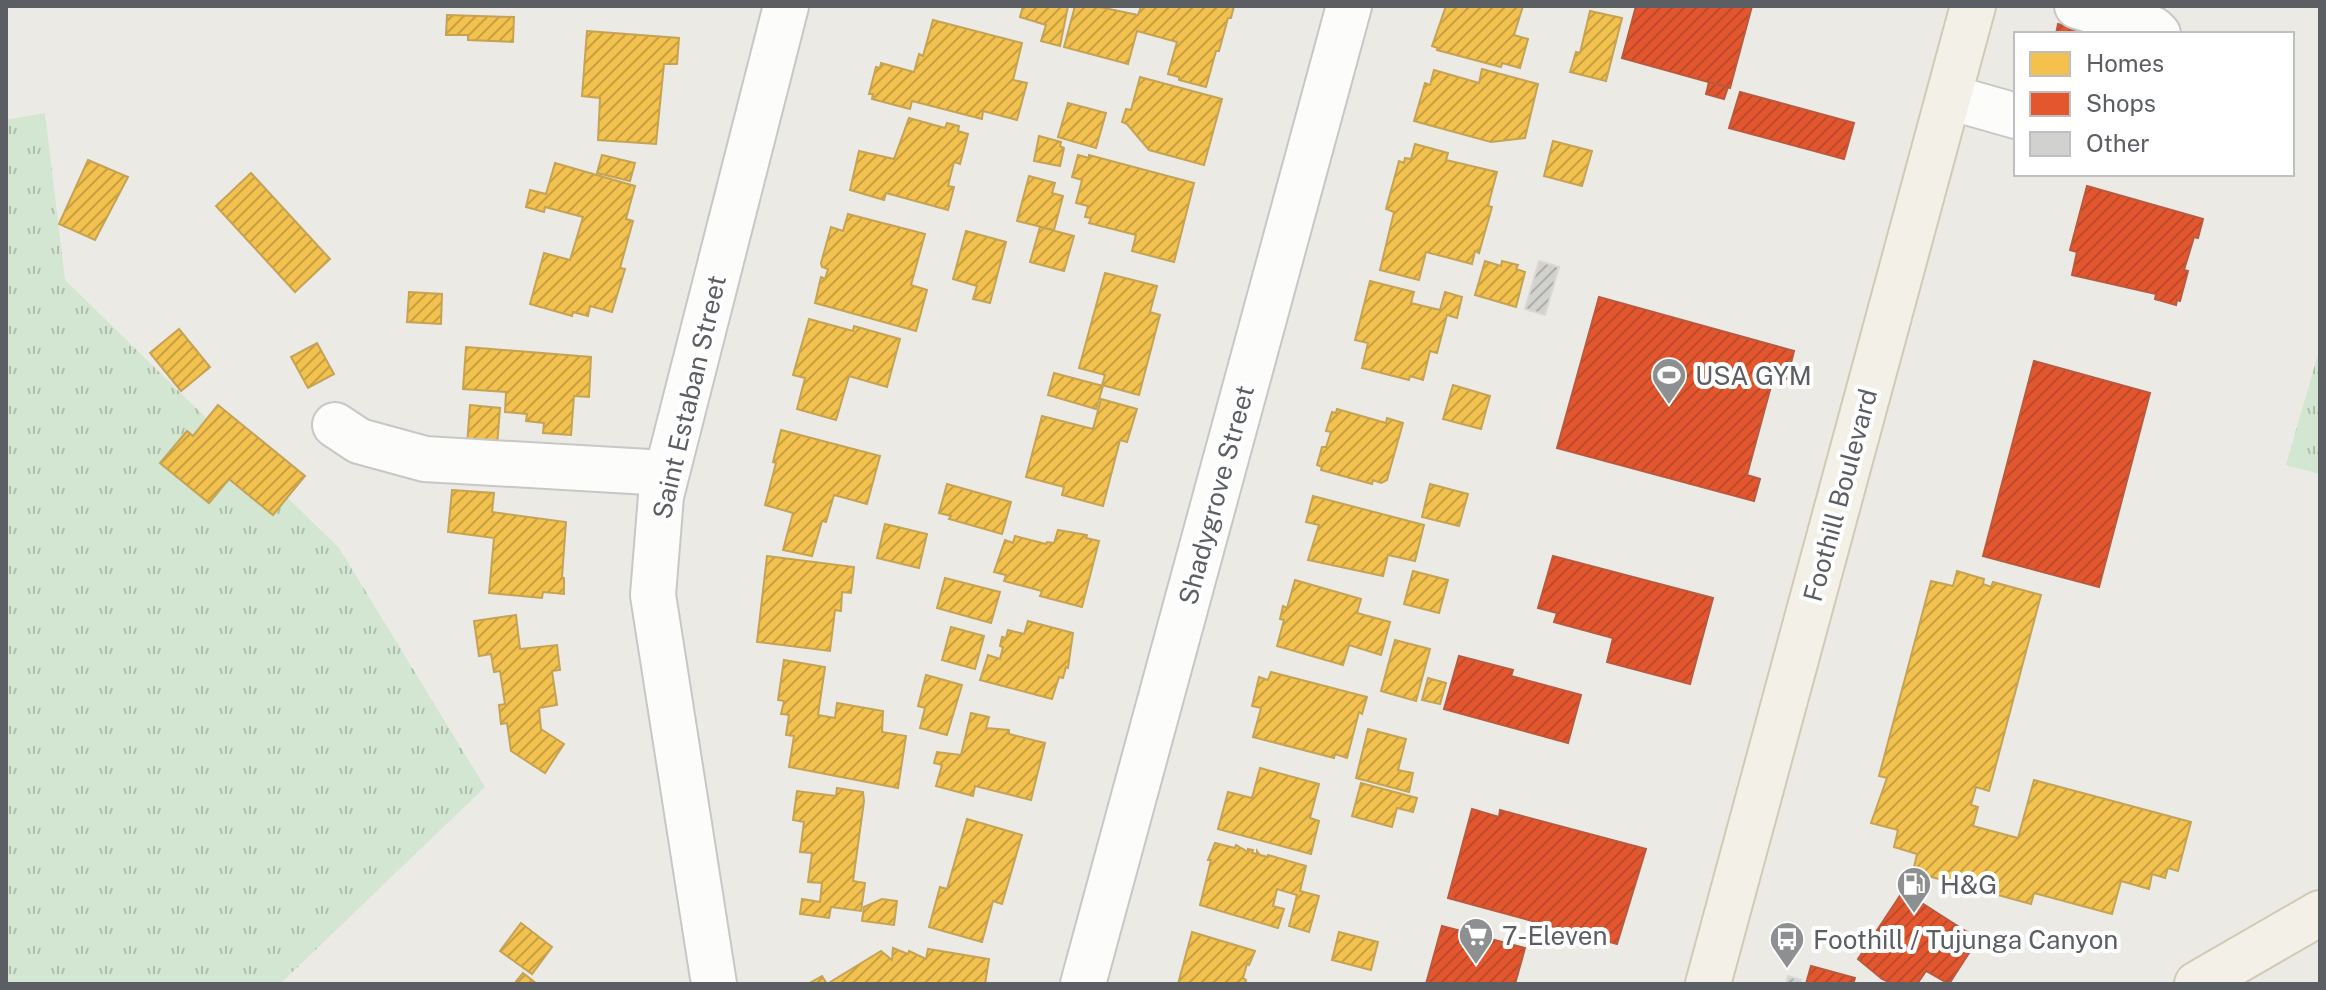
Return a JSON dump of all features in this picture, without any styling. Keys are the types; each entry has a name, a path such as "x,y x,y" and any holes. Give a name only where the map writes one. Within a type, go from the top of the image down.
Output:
{"main road":[{"name":"Foothill Boulevard","path":"1708,984 1973,6"},
{"path":"2197,984 2320,913"}],"street":[{"name":"Saint Estaban Street","path":"714,984 653,595 661,496 666,473 786,6"},
{"name":"Shadygrove Street","path":"1083,984 1349,6"},
{"path":"2077,6 2156,32"},
{"path":"1949,97 2014,115"},
{"path":"335,425 359,441 425,459 666,473"}],"green space":[{"path":"45,113 65,280 339,548 485,787 280,984 6,984 6,120"},
{"path":"2320,347 2320,474 2286,465"}],"building: Homes":[{"path":"1023,6 1068,6 1060,46 1041,41 1046,25 1020,17"},
{"path":"1075,6 1095,6 1138,15 1141,6 1234,6 1206,87 1168,74 1177,42 1137,31 1128,64 1064,47"},
{"path":"1446,6 1523,6 1514,35 1528,39 1520,68 1502,63 1501,67 1432,46"},
{"path":"1590,11 1622,18 1606,81 1570,72 1576,52 1580,53"},
{"path":"447,15 514,17 513,42 468,40 468,35 446,35"},
{"path":"933,20 1022,43 1013,80 1027,83 1017,120 983,111 982,119 912,101 910,109 872,99 873,94 869,94 876,67 880,68 881,63 914,72 919,54 923,56"},
{"path":"587,31 679,38 677,64 664,64 656,144 598,140 600,98 582,96"},
{"path":"1482,69 1538,84 1525,138 1491,142 1414,121 1425,83 1430,85 1434,70 1479,83"},
{"path":"1140,77 1222,99 1204,165 1149,150 1122,122 1126,109 1131,110"},
{"path":"1068,103 1106,113 1096,148 1058,137"},
{"path":"909,118 945,128 947,123 959,126 958,131 968,134 960,164 954,162 948,186 954,187 948,210 886,193 884,200 850,190 859,151 894,159"},
{"path":"1039,136 1061,142 1060,146 1064,148 1060,166 1034,161"},
{"path":"1553,141 1592,151 1582,186 1544,176"},
{"path":"1415,144 1448,153 1446,160 1497,172 1488,206 1492,207 1479,253 1475,251 1472,264 1426,252 1419,280 1380,270 1394,212 1386,209 1399,161 1404,163 1405,158 1411,159"},
{"path":"602,155 635,163 630,181 597,173"},
{"path":"1078,155 1089,158 1089,155 1194,183 1174,262 1132,251 1136,235 1089,223 1091,218 1085,217 1088,206 1076,203 1082,180 1072,177"},
{"path":"88,160 128,177 95,240 59,224"},
{"path":"555,163 635,186 626,219 633,221 620,268 625,269 612,312 590,306 588,316 573,312 572,316 530,304 544,253 570,260 583,217 545,207 544,212 526,207 530,190 546,194"},
{"path":"251,173 330,259 295,292 216,206"},
{"path":"1029,176 1055,183 1052,193 1063,196 1054,230 1017,221"},
{"path":"848,214 925,234 911,285 927,290 916,331 815,303 821,277 825,279 828,269 821,263 831,227 843,231"},
{"path":"1040,227 1074,236 1064,271 1030,262"},
{"path":"966,231 1006,242 990,303 973,299 977,286 953,279"},
{"path":"1485,261 1501,266 1502,261 1518,265 1516,269 1525,272 1516,307 1475,295"},
{"path":"1105,273 1157,286 1150,312 1160,315 1139,395 1102,385 1105,375 1079,368"},
{"path":"1370,281 1414,292 1411,303 1440,310 1445,292 1462,297 1457,318 1447,315 1437,353 1430,351 1423,380 1410,376 1409,380 1362,368 1368,343 1355,340"},
{"path":"409,292 442,294 441,324 407,322"},
{"path":"809,319 853,331 854,326 900,339 887,387 849,376 836,420 797,409 805,378 793,375"},
{"path":"179,329 210,367 181,391 150,353"},
{"path":"317,343 334,374 308,388 291,357"},
{"path":"466,347 591,357 589,397 574,396 571,435 543,433 544,423 526,421 527,414 505,412 506,392 463,389"},
{"path":"1054,373 1103,386 1096,409 1048,395"},
{"path":"1453,385 1490,396 1481,429 1443,419"},
{"path":"1101,399 1137,409 1127,442 1120,440 1103,506 1062,495 1064,487 1026,477 1042,416 1093,429"},
{"path":"218,405 305,476 273,515 229,479 209,503 160,463 187,431 193,436"},
{"path":"470,405 500,408 497,447 467,445"},
{"path":"1337,409 1386,423 1387,418 1403,423 1387,480 1381,483 1373,480 1372,484 1321,470 1322,467 1317,465 1322,447 1326,447 1331,432 1326,431 1332,412 1336,413"},
{"path":"781,430 880,456 867,504 834,495 826,522 822,521 812,556 783,550 793,513 765,505"},
{"path":"947,484 1011,502 1002,534 949,519 951,516 939,513"},
{"path":"1430,484 1468,494 1459,526 1422,517"},
{"path":"452,490 494,493 492,512 566,522 562,577 564,594 543,592 542,598 489,593 494,538 448,532"},
{"path":"1313,496 1424,525 1415,561 1388,555 1383,576 1308,560 1319,525 1306,522"},
{"path":"885,524 927,534 919,568 877,558"},
{"path":"1058,530 1087,535 1086,538 1099,541 1082,607 1040,596 1042,591 1004,581 1006,575 994,572 1005,540 1013,543 1015,536 1054,543"},
{"path":"767,556 854,567 851,593 842,592 841,611 835,610 830,651 757,642"},
{"path":"1413,571 1448,580 1439,613 1404,604"},
{"path":"1957,571 1984,579 1983,584 1991,587 1993,582 2041,595 1989,791 1976,787 1971,805 1978,807 1973,826 2018,838 2034,780 2191,822 2178,871 2168,868 2165,878 2152,874 2149,889 2121,881 2112,914 2034,893 2031,904 1913,872 1917,854 1894,847 1898,830 1871,823 1887,778 1879,776 1931,581 1953,586"},
{"path":"945,578 1000,592 991,623 937,608"},
{"path":"1295,580 1361,599 1357,613 1390,622 1381,655 1349,645 1343,665 1277,646 1284,620 1280,619 1283,606 1287,608"},
{"path":"516,615 520,649 557,645 560,670 552,671 557,705 539,708 541,729 564,744 545,773 511,751 507,723 501,724 499,705 505,704 500,671 494,672 491,654 479,656 474,621"},
{"path":"1028,621 1073,633 1068,668 1063,678 1059,677 1052,699 980,680 988,655 1000,659 1002,637 1006,638 1008,630 1024,634"},
{"path":"951,627 984,636 975,669 942,660"},
{"path":"1395,640 1430,649 1416,701 1381,691"},
{"path":"784,660 825,667 818,715 835,718 837,703 883,711 882,732 906,736 898,788 789,767 794,736 786,735 789,715 781,714 784,701 778,700"},
{"path":"1271,672 1367,697 1362,714 1359,712 1347,758 1335,754 1334,758 1253,737 1261,708 1252,706 1259,677 1268,680"},
{"path":"926,675 962,685 947,735 920,728 925,708 918,706"},
{"path":"1428,678 1446,683 1440,704 1422,700"},
{"path":"971,713 989,717 986,728 1009,730 1009,734 1045,743 1031,800 975,786 973,796 936,786 942,765 934,763 937,752 961,755"},
{"path":"1368,729 1406,739 1398,770 1413,773 1409,792 1356,778"},
{"path":"1260,768 1319,784 1310,818 1319,821 1311,854 1218,829 1228,792 1252,798"},
{"path":"1361,783 1417,798 1413,812 1397,808 1392,827 1352,816"},
{"path":"837,788 863,792 853,881 865,883 861,911 831,907 829,918 800,914 802,899 820,902 822,883 808,882 812,853 800,852 804,822 793,820 797,791 836,796"},
{"path":"967,819 1022,835 1002,904 993,901 982,942 929,927 940,887 947,889"},
{"path":"1215,843 1235,848 1236,845 1248,852 1248,849 1253,850 1252,853 1257,854 1257,851 1260,855 1306,866 1300,891 1319,896 1309,932 1289,926 1297,895 1277,889 1273,906 1284,909 1278,928 1200,905 1211,860 1208,860"},
{"path":"882,899 897,901 894,925 862,921 864,907"},
{"path":"521,923 552,947 532,974 500,951"},
{"path":"1192,932 1255,951 1247,964 1243,978 1245,984 1178,984"},
{"path":"1339,932 1378,942 1371,970 1332,960"},
{"path":"893,948 926,959 928,949 989,959 985,984 827,984 881,951 892,960"},
{"path":"523,973 537,984 514,984"},
{"path":"822,976 827,984 808,984"}],"building: Shops":[{"path":"1636,6 1752,6 1730,88 1622,58"},
{"path":"2058,24 2088,32 2056,32"},
{"path":"1709,82 1728,87 1724,99 1706,94"},
{"path":"1740,92 1854,123 1844,159 1729,128"},
{"path":"2087,186 2203,219 2198,238 2194,237 2184,270 2188,271 2180,301 2177,300 2176,305 2155,299 2156,294 2072,275 2077,252 2070,250"},
{"path":"1599,297 1794,351 1787,379 1774,375 1747,475 1760,479 1754,501 1557,448"},
{"path":"2034,361 2150,393 2099,587 1983,556"},
{"path":"1553,556 1713,598 1690,684 1607,662 1613,638 1554,622 1557,613 1538,608"},
{"path":"1459,656 1513,670 1511,676 1581,695 1568,743 1444,709"},
{"path":"1472,809 1499,817 1500,810 1646,849 1617,944 1448,898"},
{"name":"H&G","path":"1903,891 1978,939 1949,984 1926,971 1917,984 1893,984 1858,959"},
{"name":"7-Eleven","path":"1442,926 1525,948 1515,984 1426,984"},
{"path":"1811,966 1855,978 1853,984 1806,984"}],"building: Other":[{"path":"1539,261 1559,267 1545,315 1525,309"},
{"path":"1788,976 1801,980 1800,984 1786,984"}],"place":[{"name":"USA GYM","path":"1669,406"},
{"name":"H&G","path":"1914,915"},
{"name":"7-Eleven","path":"1476,966"},
{"name":"Foothill / Tujunga Canyon","path":"1787,970"}]}
